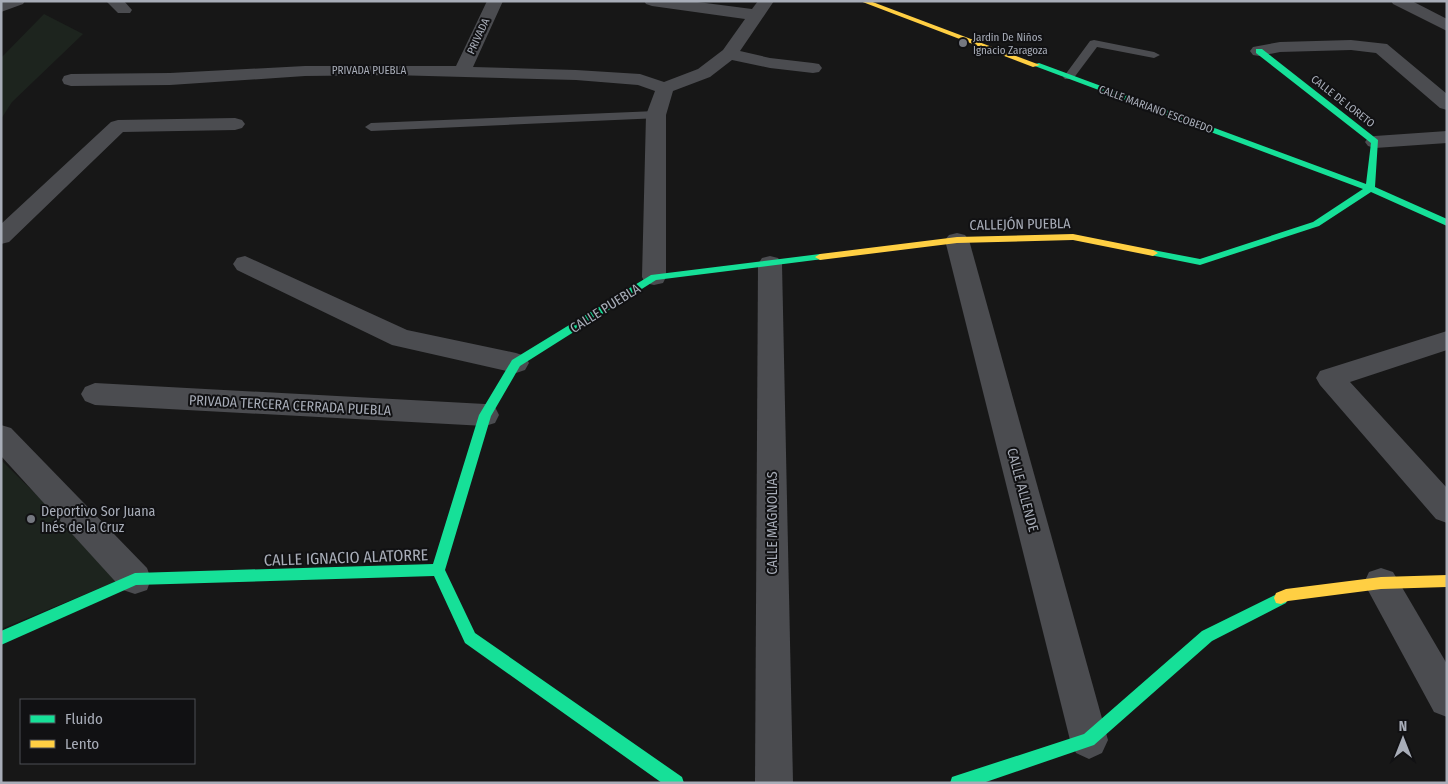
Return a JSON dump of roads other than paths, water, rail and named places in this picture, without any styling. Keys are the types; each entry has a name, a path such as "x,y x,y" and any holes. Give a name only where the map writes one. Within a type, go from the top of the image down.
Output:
{"street":[{"path":"1,7 17,1"},
{"name":"PRIVADA","path":"462,72 495,1"},
{"path":"652,1 761,8"},
{"name":"CALLE MARIANO ESCOBEDO","path":"863,1 1370,188 1447,223"},
{"path":"1399,1 1447,26"},
{"path":"665,88 704,73 729,54 761,8"},
{"path":"1259,51 1280,47 1351,45 1382,48 1447,104"},
{"name":"CALLE DE LORETO","path":"1259,51 1375,142 1370,188"},
{"path":"729,54 770,63 813,68"},
{"name":"PRIVADA PUEBLA","path":"71,80 170,79 305,71 462,72 640,80 665,88"},
{"name":"CALLE PUEBLA","path":"438,570 485,416 516,363 654,277 656,115 665,88"},
{"path":"1,237 118,126 234,124"},
{"path":"1375,142 1447,137"},
{"name":"CALLEJÓN PUEBLA","path":"654,277 957,240 1073,237 1200,262 1316,224 1370,188"},
{"name":"CALLE ALLENDE","path":"957,240 1089,740"},
{"path":"244,264 401,338 516,363"},
{"name":"CALLE MAGNOLIAS","path":"770,264 774,783"},
{"path":"1447,340 1330,378 1447,510"},
{"name":"PRIVADA TERCERA CERRADA PUEBLA","path":"96,394 485,416"},
{"path":"1,436 135,579"},
{"name":"CALLE IGNACIO ALATORRE","path":"1,638 135,579 438,570 470,638 676,783"},
{"path":"958,783 1089,740 1207,636 1286,595 1381,583 1447,581"},
{"path":"1381,583 1447,699"}],"lane":[{"path":"1070,77 1094,43 1154,55"},
{"path":"371,127 656,115"}],"place":[{"name":"Jardin De Niños Ignacio Zaragoza","path":"963,43"},
{"name":"Deportivo Sor Juana Inés de la Cruz","path":"31,519"}]}
